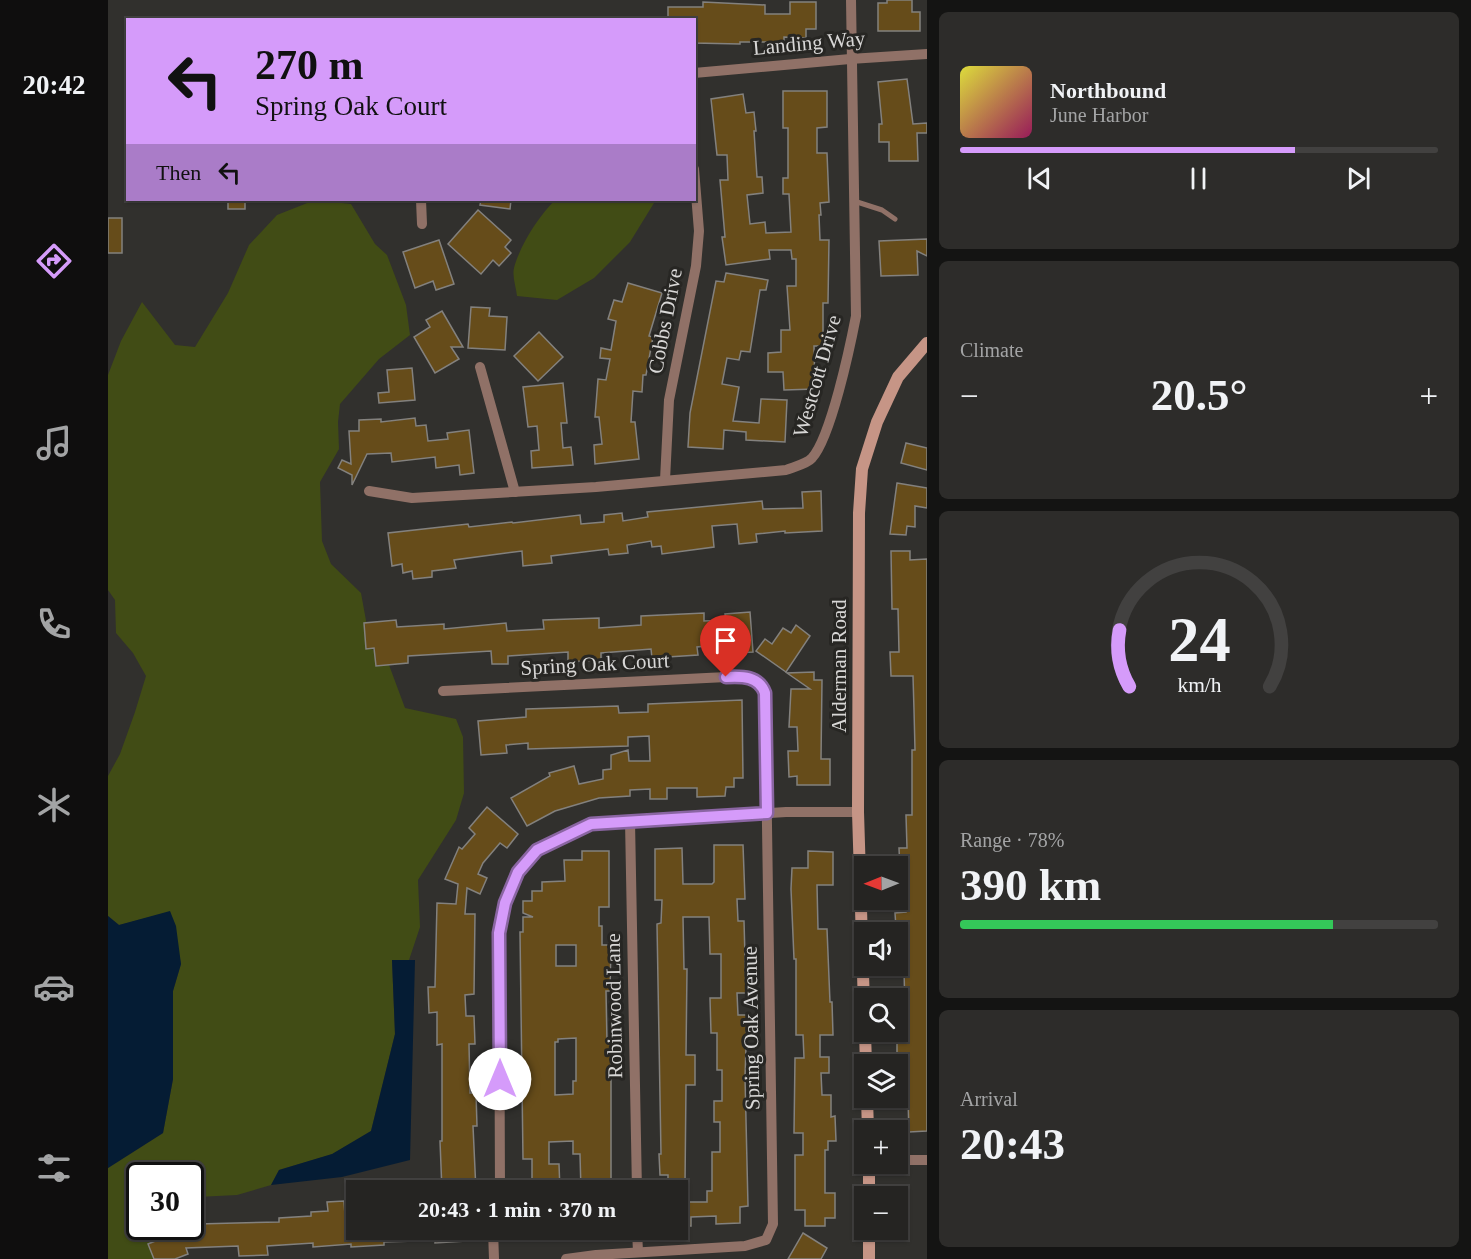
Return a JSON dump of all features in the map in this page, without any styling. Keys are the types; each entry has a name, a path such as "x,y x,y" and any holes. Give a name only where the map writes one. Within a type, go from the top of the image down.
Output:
{"street":[{"name":"Westcott Drive","path":"369,491 412,498 515,492 786,470 811,460 825,435 856,316 850,59 851,0"},
{"name":"Landing Way","path":"696,73 927,54"},
{"name":"Cobbs Drive","path":"665,480 669,400 696,266 699,231 696,194"},
{"path":"421,201 422,224"},
{"name":"Alderman Road","path":"863,988 858,812 859,513 862,469 877,422 898,377 927,343"},
{"path":"480,367 515,492"},
{"name":"Spring Oak Court","path":"443,691 747,676 763,686 765,693 767,813"},
{"path":"500,1180 499,933 505,903 518,872 537,850 591,824 767,813 858,812"},
{"name":"Spring Oak Avenue","path":"638,1252 745,1246 766,1240 773,1224 767,813"},
{"name":"Robinwood Lane","path":"630,821 637,1180"},
{"path":"908,1159 927,1160"},
{"path":"494,1240 494,1259"},
{"path":"566,1259 638,1252 638,1240"},
{"path":"869,1240 869,1259"}],"lane":[{"path":"854,201 882,210 895,219"}],"green space":[{"path":"312,201 324,201 351,204 375,244 387,255 406,305 410,335 379,359 340,404 339,449 320,482 322,541 331,564 361,593 371,648 389,665 405,708 456,719 463,737 464,793 456,820 418,880 420,927 409,960 392,961 395,1034 371,1131 333,1154 279,1170 271,1185 237,1195 204,1197 204,1162 126,1162 126,1240 160,1240 156,1259 108,1259 108,1168 163,1133 173,1079 173,991 181,964 170,912 119,925 108,916 108,776 120,754 146,676 133,653 116,633 115,600 108,590 108,375 121,341 142,302 175,345 195,347 228,293 249,245 277,215"},
{"path":"554,201 654,201 630,242 594,278 557,300 517,296 513,274 521,250 543,214"}],"water":[{"path":"170,911 176,926 181,964 173,991 173,1079 163,1133 108,1168 108,916 119,925"},
{"path":"392,960 415,960 410,1160 342,1177 271,1185 279,1170 332,1154 371,1131 395,1034"}],"building":[{"path":"887,0 912,0 912,12 920,12 920,31 878,31 878,3 887,3"},
{"path":"703,2 765,5 765,14 790,14 790,2 816,2 816,29 806,29 806,38 784,37 784,42 696,43 696,18 668,18 668,7 703,7"},
{"path":"907,79 913,124 927,123 927,133 917,133 918,161 889,161 889,142 879,142 879,124 882,124 878,82"},
{"path":"783,91 827,91 827,127 817,128 817,153 827,153 829,202 820,203 821,215 819,215 820,240 829,240 828,303 823,303 823,346 814,346 815,389 784,390 783,372 768,372 768,353 781,352 781,330 790,330 787,286 796,286 796,259 792,259 791,250 769,250 770,259 726,265 722,237 725,237 720,180 728,180 727,155 717,155 711,99 743,94 746,113 754,112 757,177 762,177 763,193 747,195 750,224 765,222 766,233 791,232 789,194 783,194 783,178 788,178 788,128 783,128"},
{"path":"228,201 245,201 245,209 228,209"},
{"path":"481,201 511,201 510,209 480,205"},
{"path":"478,210 511,240 505,247 511,253 499,266 493,260 481,274 448,244"},
{"path":"108,218 122,218 122,253 108,253"},
{"path":"927,239 927,256 917,251 918,275 881,276 879,241"},
{"path":"439,240 454,284 436,290 433,281 415,288 403,252"},
{"path":"726,273 768,280 766,290 760,290 750,352 741,351 739,360 727,358 722,384 739,387 733,421 759,423 761,399 787,400 785,442 746,440 746,432 724,430 723,449 688,447 690,413 716,281 724,282"},
{"path":"628,283 662,293 649,336 653,337 646,375 643,375 642,392 633,391 631,422 635,422 639,459 595,464 594,445 602,444 599,417 595,417 598,379 606,380 610,359 600,358 601,348 611,350 616,321 608,319 614,300 622,302"},
{"path":"471,307 490,308 489,316 507,317 505,350 468,348"},
{"path":"442,311 463,347 451,347 459,359 435,373 414,337 430,327 426,320"},
{"path":"539,332 563,357 538,381 514,356"},
{"path":"412,368 415,400 379,403 378,393 389,392 387,370"},
{"path":"563,383 567,423 561,423 563,448 571,447 573,465 532,468 531,451 539,450 537,426 528,427 523,387"},
{"path":"415,418 416,426 426,425 428,441 448,439 447,433 469,430 474,473 460,475 459,465 436,468 435,457 392,462 391,453 367,454 352,485 352,475 338,468 342,460 351,464 349,431 359,431 359,420 381,419 381,422"},
{"path":"906,443 927,448 927,470 901,463"},
{"path":"897,483 927,488 927,508 915,506 915,527 907,526 906,535 890,534"},
{"path":"821,491 822,531 756,534 757,542 739,544 737,524 712,526 714,547 662,554 661,546 652,547 651,541 627,545 628,553 609,555 608,549 551,556 552,563 523,566 522,551 454,560 456,568 432,571 432,577 413,579 412,571 403,573 402,564 392,566 388,533 580,515 581,524 604,522 604,515 622,513 623,521 648,517 647,512 762,501 763,509 803,508 802,492"},
{"path":"891,551 910,551 910,560 927,559 927,1131 909,1132 908,1054 897,1054 897,1042 908,1042 908,988 904,988 904,976 908,976 908,922 896,922 895,913 908,910 908,856 899,856 899,848 907,848 906,815 912,815 912,750 915,750 913,676 891,676 890,652 899,652 898,609 892,609"},
{"path":"750,612 753,652 736,653 735,643 697,647 698,655 652,658 651,649 601,653 601,660 568,662 568,652 508,656 508,664 492,664 491,651 408,656 408,663 376,666 374,648 366,649 364,623 396,620 397,627 444,624 444,629 506,623 507,631 544,629 543,620 599,618 599,628 641,625 641,616 704,613 704,621 726,620 725,614"},
{"path":"796,625 810,636 786,672 756,651 765,639 772,644 783,628 791,633"},
{"path":"814,672 814,680 822,680 821,759 830,759 830,785 797,785 797,776 789,777 788,751 798,751 797,727 789,727 791,689 810,689 787,673"},
{"path":"742,700 743,778 734,778 734,787 726,787 725,796 697,797 697,788 667,788 667,799 650,799 650,789 630,790 630,796 599,798 555,811 527,826 511,798 550,776 549,773 574,766 579,784 603,779 603,770 611,769 611,755 628,750 629,761 650,761 649,736 628,737 628,746 528,749 528,743 506,745 507,753 481,755 478,721 526,717 526,709 618,706 619,713 648,712 648,704"},
{"path":"487,807 518,834 507,848 500,843 483,863 478,874 487,878 480,894 467,888 465,914 475,914 474,994 465,995 466,1016 474,1016 475,1044 469,1044 470,1093 476,1093 477,1126 473,1126 475,1180 442,1180 442,1044 437,1045 437,1012 429,1013 428,987 435,987 437,903 456,904 458,884 445,879 459,847 462,849 475,834 469,828"},
{"path":"714,845 743,845 745,899 737,899 738,921 744,921 746,993 737,993 738,1015 747,1015 745,1077 748,1206 740,1207 740,1223 716,1224 716,1216 691,1217 691,1226 688,1226 688,1202 707,1202 707,1191 712,1191 712,1152 720,1152 720,1122 714,1122 714,1101 722,1101 722,1070 717,1070 717,1033 711,1033 710,998 721,998 721,954 710,954 709,917 683,917 684,969 687,969 686,1055 695,1055 695,1085 686,1085 685,1180 668,1180 668,1175 660,1175 659,1154 661,1154 657,924 661,923 662,900 655,900 655,849 682,848 683,884 712,884 714,882"},
{"path":"582,851 609,851 609,907 599,907 599,926 602,926 602,945 611,945 610,991 606,991 607,1042 611,1042 611,1180 581,1180 580,1154 573,1154 573,1141 549,1142 549,1164 559,1164 560,1180 532,1180 532,1159 523,1159 520,932 523,932 523,917 533,917 523,913 523,901 532,901 532,891 542,891 542,882 565,881 564,860 582,860","holes":["556,945 576,945 576,966 556,966","576,1038 576,1081 573,1081 573,1094 555,1095 555,1042 558,1042 558,1039"]},
{"path":"808,851 833,852 833,885 817,885 818,929 827,929 833,1035 820,1035 820,1057 829,1057 829,1073 821,1073 822,1095 831,1095 831,1117 835,1116 836,1141 828,1141 828,1150 825,1150 825,1193 835,1193 835,1218 825,1218 825,1226 805,1226 805,1210 795,1210 795,1155 803,1155 803,1133 794,1133 795,1058 804,1058 803,1035 796,1035 796,959 794,959 791,889 792,868 808,868"},
{"path":"344,1201 346,1240 415,1241 384,1242 384,1245 351,1247 351,1244 313,1247 313,1243 267,1246 268,1255 239,1256 238,1246 186,1248 188,1254 175,1259 154,1259 148,1244 158,1240 204,1240 204,1224 279,1222 279,1218 311,1216 311,1212 328,1211 327,1202"},
{"path":"803,1233 827,1248 821,1259 788,1259"},
{"path":"435,1240 466,1241 435,1243"}],"route":[{"path":"500,1079 499,933 505,903 518,872 537,850 591,824 767,813 767,702 763,686 747,676 726,677"}]}
